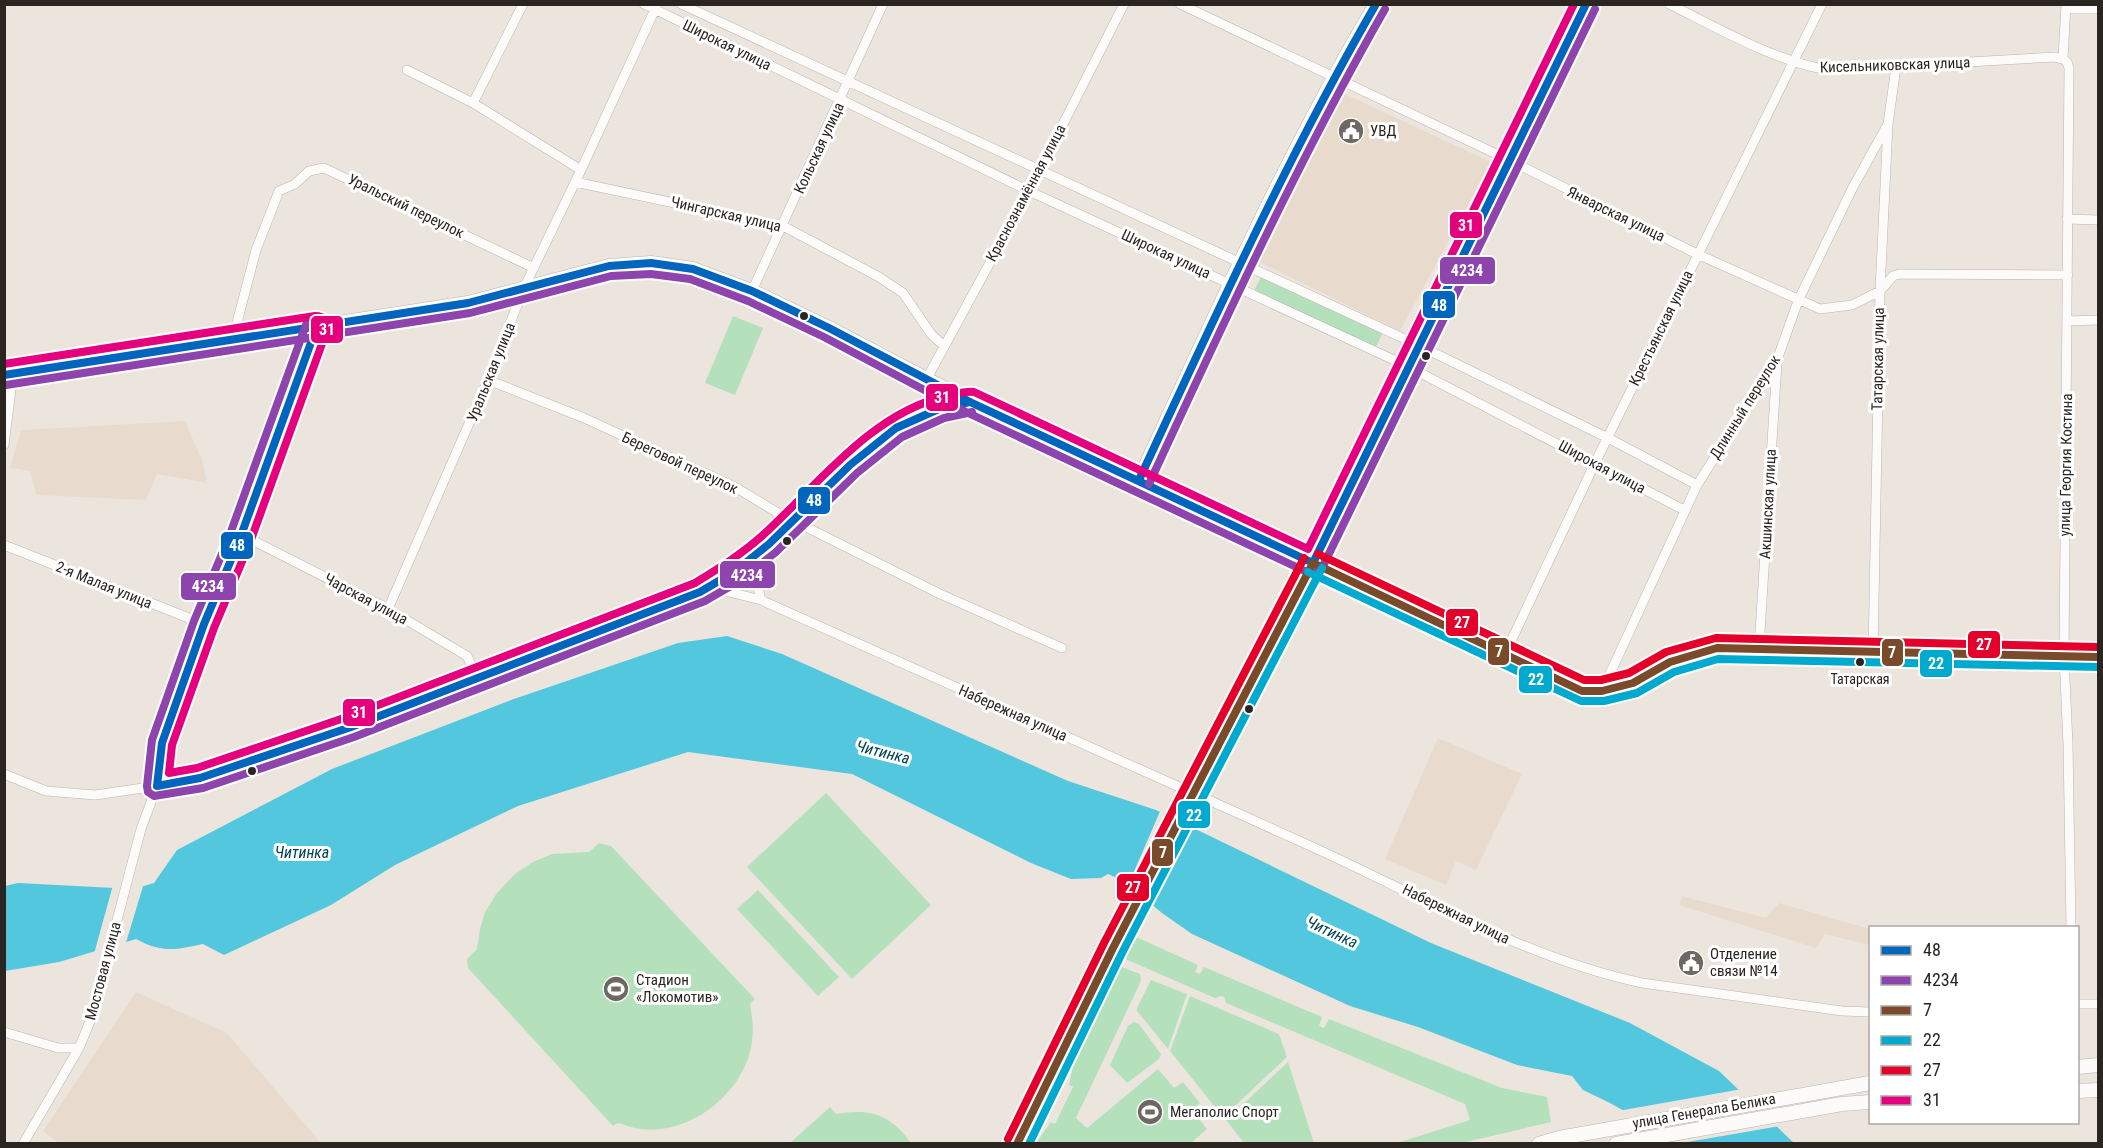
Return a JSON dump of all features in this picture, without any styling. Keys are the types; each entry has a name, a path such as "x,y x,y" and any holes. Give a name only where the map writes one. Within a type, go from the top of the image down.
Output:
{"main road":[{"path":"1139,480 1239,264 1333,76 1376,4"},
{"path":"1017,1143 1113,948 1313,563 1586,4"},
{"path":"9,375 233,338 376,319 468,303 609,266 651,263 693,269 752,291 829,328 970,402 1313,563"},
{"path":"2079,1067 2098,1065"},
{"name":"улица Генерала Белика","path":"1539,1143 1869,1083"},
{"path":"2079,1091 2098,1090"},
{"name":"улица Генерала Белика","path":"1616,1143 1842,1104 1869,1102"}],"street":[{"path":"473,103 523,4"},
{"name":"Широкая улица","path":"644,4 656,7 1029,191 1409,367 1684,510"},
{"name":"Широкая улица","path":"681,4 1420,346 1608,438 1697,485"},
{"name":"Кольская улица","path":"752,291 884,4"},
{"name":"Краснознамённая улица","path":"926,380 1029,191 1124,4"},
{"name":"Январская улица","path":"1180,4 1509,160 1697,254 1820,309 1852,305 1880,291 1893,276 1899,273 2067,275"},
{"name":"Кисельниковская улица","path":"1669,4 1744,41 1809,67 1829,70 2054,57 2063,60"},
{"name":"Крестьянская улица","path":"1505,654 1595,463 1822,4"},
{"name":"Уральская улица","path":"388,609 488,380 523,290 656,7"},
{"path":"2066,7 2098,9"},
{"name":"улица Георгия Костина","path":"2066,7 2063,60 2067,62 2068,68 2064,656 2071,926"},
{"name":"Татарская улица","path":"1873,653 1880,291 1888,124 1896,67"},
{"path":"407,70 473,103 581,170"},
{"name":"Длинный переулок","path":"1602,691 1684,510 1697,485 1777,360 1798,301 1888,124"},
{"name":"Уральский переулок","path":"233,338 256,250 279,191 295,184 309,171 324,168 534,268"},
{"name":"Чингарская улица","path":"575,182 783,226 879,277 903,293 931,334 944,345"},
{"path":"2067,219 2098,220"},
{"path":"2067,321 2098,320"},
{"name":"Мостовая улица","path":"23,1143 80,1048 91,1019 141,830 157,786 162,742 204,624 239,541 317,326"},
{"name":"Акшинская улица","path":"1759,648 1777,360"},
{"path":"4,445 9,375"},
{"name":"Береговой переулок","path":"488,380 584,418 724,482 758,502 948,598 1062,648"},
{"path":"700,592 734,572 769,544 850,465 896,428 941,408 970,402"},
{"name":"Чарская улица","path":"239,541 250,539 388,609 467,656 478,679"},
{"path":"761,600 757,584 758,564 769,544"},
{"name":"2-я Малая улица","path":"4,545 204,624"},
{"path":"1313,563 1582,691 1602,691 1633,683 1670,662 1718,648 2098,657"},
{"name":"Набережная улица","path":"4,774 46,791 95,795 200,778 274,754 478,679 700,592 729,592 761,600 1190,799 1371,873 1526,948 1617,978 1642,983 1842,1011 1869,1012"},
{"path":"2079,1004 2098,1004"},
{"path":"4,1032 58,1048 80,1048"}],"shaded area":[{"path":"1336,90 1491,162 1400,331 1253,259"},
{"path":"185,421 203,463 207,483 157,474 146,500 36,495 30,471 10,468 21,430"},
{"path":"1438,738 1522,774 1476,870 1456,861 1446,885 1385,859"},
{"path":"1682,896 1766,918 1779,903 1869,929 1869,945 1825,934 1816,948 1679,905"},
{"path":"136,992 227,1033 321,1143 60,1144 43,1131"}],"green space":[{"path":"1262,275 1383,332 1375,349 1254,291"},
{"path":"733,316 763,328 735,395 705,383"},
{"path":"826,793 931,905 852,979 747,867"},
{"name":"Стадион «Локомотив»","path":"599,843 611,846 755,999 750,1004 752,1041 747,1060 738,1078 711,1108 693,1119 674,1126 655,1130 617,1123 613,1126 468,968 467,959 477,949 485,912 497,893 515,874 533,862 552,854 589,852"},
{"path":"758,890 839,977 818,996 737,909"},
{"path":"1134,936 1198,965 1195,972 1200,974 1204,967 1322,1017 1319,1026 1324,1028 1329,1019 1502,1088 1547,1097 1551,1122 1462,1143 1397,1143 1470,1120 1465,1104 1226,1003 1224,997 1215,998 1123,958"},
{"path":"1119,966 1140,974 1141,981 1076,1118 1087,1128 1158,1069 1174,1088 1183,1082 1200,1103 1192,1110 1207,1129 1191,1143 1036,1143 1051,1122 1055,1124 1073,1087 1069,1085 1075,1056"},
{"path":"1151,980 1187,994 1168,1049 1137,1011"},
{"path":"1190,996 1279,1034 1287,1057 1223,1117 1170,1051"},
{"path":"1134,1022 1139,1024 1161,1054 1159,1059 1127,1083 1110,1065 1128,1026"},
{"path":"1288,1062 1314,1143 1244,1143 1226,1120"},
{"path":"830,1107 836,1114 859,1112 879,1115 896,1125 911,1143 790,1143"}],"water":[{"name":"Читинка","path":"727,636 782,654 1068,781 1156,810 1431,943 1630,1023 1719,1071 1794,1143 1682,1143 1583,1090 1572,1076 1517,1065 1418,1027 1350,1006 1192,934 1162,913 1124,881 1108,874 1101,878 1071,879 1031,863 852,774 688,752 518,806 395,865 331,905 224,955 203,944 169,949 154,947 136,939 59,962 5,971 5,886 18,883 134,889 154,883 177,850 332,769 511,700 678,643"}],"pier":[{"path":"1161,809 1190,823 1149,905 1127,888"},
{"path":"144,883 125,946 94,954 113,885 134,886"},
{"path":"1742,1089 1780,1126 1676,1144 1618,1111"}],"transit line":[{"name":"48","path":"1139,480 1223,299 1282,180 1376,4"},
{"name":"31","path":"4,364 315,316 323,318 326,322 327,330 249,545 214,628 172,745 169,773 197,768 347,717 695,583 755,542 847,453 870,434 920,405 961,393 974,392 1308,549 1574,4"},
{"name":"48","path":"4,375 468,303 609,266 651,263 693,269 752,291 829,328 970,402 1313,563 1586,4"},
{"name":"4234","path":"1149,484 1291,185 1385,9"},
{"name":"4234","path":"6,385 470,313 611,276 651,274 690,279 748,301 824,337 966,412 1309,573 1315,573 1322,568 1595,9"},
{"name":"4234","path":"307,322 229,537 194,621 152,740 147,786 148,792 154,796 203,788 354,737 705,601 741,580 776,552 857,473 902,437 944,418 972,412"},
{"name":"48","path":"317,326 239,541 204,624 162,743 157,786 200,778 351,727 700,592 734,572 769,544 850,465 896,428 941,408 970,402"},
{"name":"27","path":"1318,554 1584,680 1601,680 1629,673 1666,652 1716,638 2098,647"},
{"name":"27","path":"1008,1139 1104,943 1304,558"},
{"name":"7","path":"1313,563 1582,691 1602,691 1633,683 1670,662 1717,648 2098,657"},
{"name":"7","path":"1017,1144 1113,948 1313,563"},
{"name":"22","path":"1029,1144 1122,953 1322,568"},
{"name":"22","path":"1308,572 1581,701 1604,701 1637,693 1674,672 1718,659 2098,667"}],"place":[{"name":"УВД","path":"1351,131"},
{"name":"Татарская","path":"1860,662"},
{"name":"Отделение связи №14","path":"1691,963"},
{"name":"Стадион «Локомотив»","path":"616,989"},
{"name":"Мегаполис Спорт","path":"1150,1112"}]}
